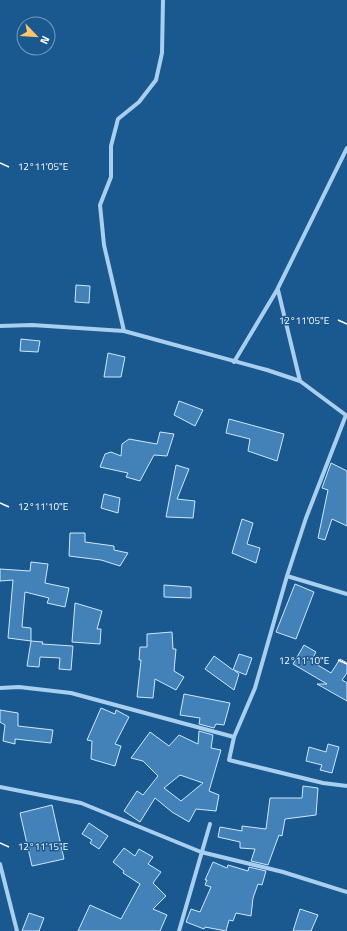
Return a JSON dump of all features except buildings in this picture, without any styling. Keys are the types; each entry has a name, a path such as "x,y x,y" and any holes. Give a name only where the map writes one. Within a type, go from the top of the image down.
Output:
{"street":[{"path":"124,331 104,245 100,205 111,177 111,146 118,119 139,102 156,80 162,53 163,0"},
{"path":"234,362 278,290 347,148"},
{"path":"278,290 300,381"},
{"path":"0,326 32,325 124,331 267,370 300,381 347,415 320,478 287,576 255,688 234,737 229,760 323,783 347,786"},
{"path":"287,576 347,594"},
{"path":"0,688 19,687 71,693 234,737"},
{"path":"0,787 82,803 201,852 283,872 347,892"},
{"path":"179,931 210,824"},
{"path":"0,864 17,931"}]}
